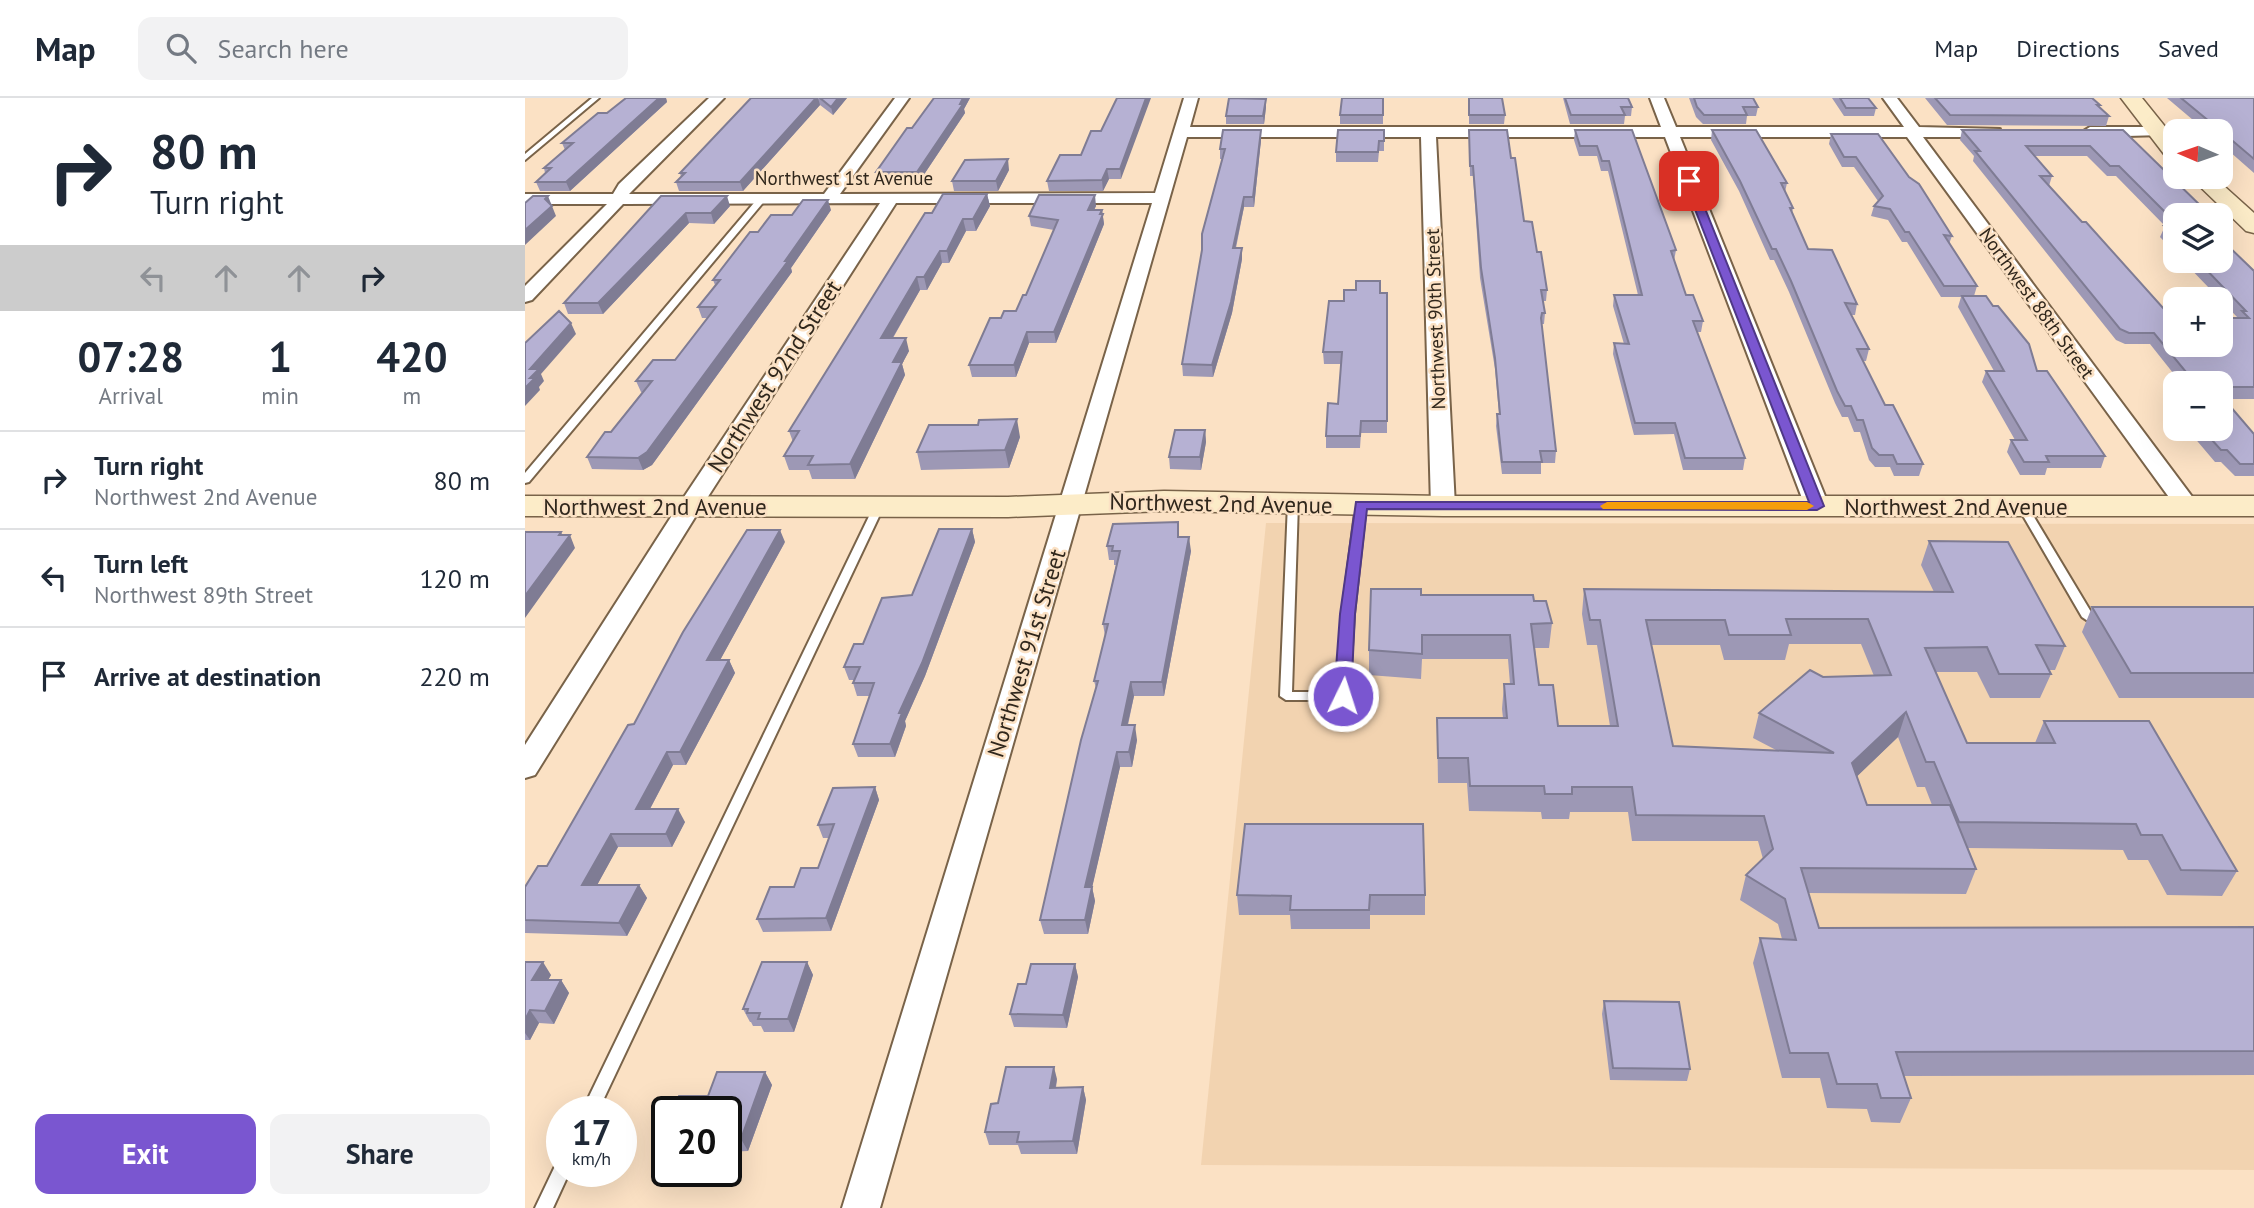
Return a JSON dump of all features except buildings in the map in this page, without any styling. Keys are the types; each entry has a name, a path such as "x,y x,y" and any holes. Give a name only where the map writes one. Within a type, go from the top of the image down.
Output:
{"street":[{"path":"525,296 612,209 625,187 717,98"},
{"path":"828,199 902,98"},
{"name":"Northwest 91st Street","path":"861,1208 1192,98"},
{"path":"1657,98 1817,506"},
{"name":"Northwest 88th Street","path":"1890,98 2187,506"},
{"path":"2131,98 2163,138"},
{"path":"1182,132 2008,132"},
{"name":"Northwest 90th Street","path":"1428,132 1443,506"},
{"path":"2076,132 2158,132"},
{"path":"2214,189 2254,226"},
{"name":"Northwest 1st Avenue","path":"525,199 1162,198"},
{"name":"Northwest 92nd Street","path":"525,768 690,506 891,199"},
{"name":"Northwest 2nd Avenue","path":"525,506 1008,506 1071,502 1443,506 2254,506"}],"lane":[{"path":"525,158 596,98"},
{"path":"525,480 762,199"},
{"path":"1293,503 1286,696 1343,696 1348,614 1361,505"},
{"path":"597,1096 879,506"},
{"path":"2023,507 2088,617"},
{"path":"544,1208 554,1187"}],"shaded area":[{"path":"1266,523 2254,524 2254,1170 1201,1165"}],"slow traffic":[{"path":"1607,506 1807,506"}],"route":[{"path":"1343,696 1348,614 1361,505 1817,506 1689,181"}]}
